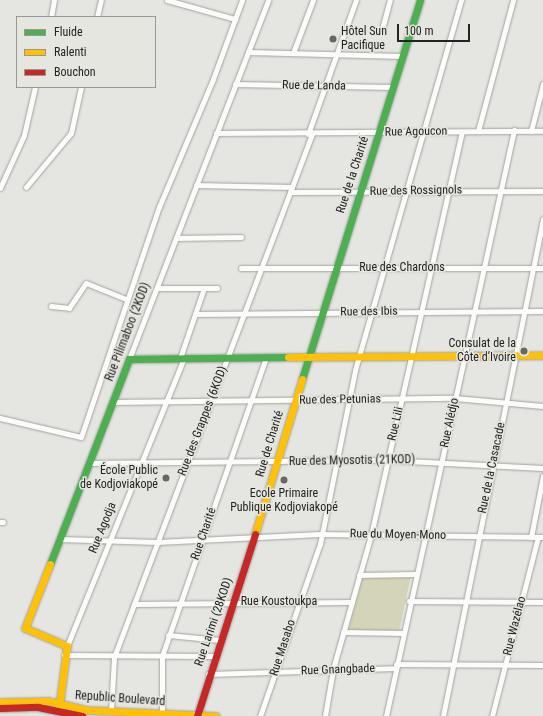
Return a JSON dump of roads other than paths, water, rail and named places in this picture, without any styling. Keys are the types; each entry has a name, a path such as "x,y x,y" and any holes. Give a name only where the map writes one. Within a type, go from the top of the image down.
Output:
{"main road":[{"name":"Rue de la Charité","path":"309,357 335,269 420,0"},
{"path":"129,359 543,356"},
{"name":"Rue de Charité","path":"252,537 309,357"},
{"name":"Rue Pilimaboo (2KOD)","path":"67,646 25,628 129,359"},
{"name":"Rue Larimi (28KOD)","path":"197,716 208,674 233,603 252,537"},
{"name":"Rue Agodja","path":"59,707 64,655 67,646"},
{"name":"Republic Boulevard","path":"0,702 24,700 59,707 82,716"},
{"name":"Republic Boulevard","path":"0,708 25,706 59,707 162,715 216,716"}],"street":[{"path":"51,16 54,0"},
{"path":"97,16 101,0"},
{"path":"167,0 235,19"},
{"path":"0,418 81,437 126,299 242,0"},
{"name":"Rue Pilimaboo (2KOD)","path":"129,359 268,0"},
{"path":"293,53 313,0"},
{"name":"Rue des Grappes (6KOD)","path":"111,711 114,657 291,189 336,54 356,0"},
{"path":"382,29 390,0"},
{"name":"Rue Masabo","path":"260,716 320,534 348,399 404,191 461,0"},
{"path":"478,131 513,0"},
{"path":"248,52 402,56"},
{"name":"Rue de Landa","path":"235,84 392,87"},
{"path":"531,131 543,84"},
{"path":"0,188 24,135 35,88"},
{"path":"26,187 71,133 81,88"},
{"name":"Rue Agoucon","path":"216,134 462,132 514,130 543,131"},
{"name":"Rue Alédjo","path":"386,716 402,633 442,461 473,311 484,268 514,130"},
{"name":"Rue Lili","path":"325,716 333,669 371,535 447,191 462,132"},
{"name":"Rue des Rossignols","path":"196,185 360,192 501,190 543,191"},
{"name":"Rue de la Casacade","path":"443,716 452,664 468,599 478,536 492,465 543,219"},
{"path":"176,238 241,237"},
{"name":"Rue des Chardons","path":"241,268 543,268"},
{"path":"52,306 70,308 86,282 126,299"},
{"path":"157,288 217,288"},
{"name":"Rue Agodja","path":"67,646 166,402 182,358 204,288"},
{"name":"Rue des Ibis","path":"195,314 243,315 543,310"},
{"name":"Rue Charité","path":"162,715 162,656 168,635 266,358"},
{"name":"Rue des Petunias","path":"112,402 455,398 543,406"},
{"name":"Rue des Myosotis (21KOD)","path":"89,463 187,464 388,460 442,461 543,468"},
{"path":"531,537 543,476"},
{"name":"Rue du Moyen-Mono","path":"60,539 109,542 157,542 320,534 540,537"},
{"name":"Rue Wazélao","path":"492,716 521,601 540,537"},
{"path":"359,575 415,574"},
{"path":"409,601 468,599 543,602"},
{"name":"Rue Koustoukpa","path":"134,604 352,602"},
{"path":"344,632 402,633"},
{"path":"168,635 220,640"},
{"path":"64,655 114,657 214,656"},
{"name":"Rue Gnangbade","path":"208,674 275,673 452,664 543,665"}],"place":[{"name":"Hôtel Sun Pacifique","path":"333,39"},
{"name":"Consulat de la Côte d’Ivoire","path":"524,351"},
{"name":"École Public de Kodjoviakopé","path":"166,478"},
{"name":"Ecole Primaire Publique Kodjoviakopé","path":"284,480"}]}
